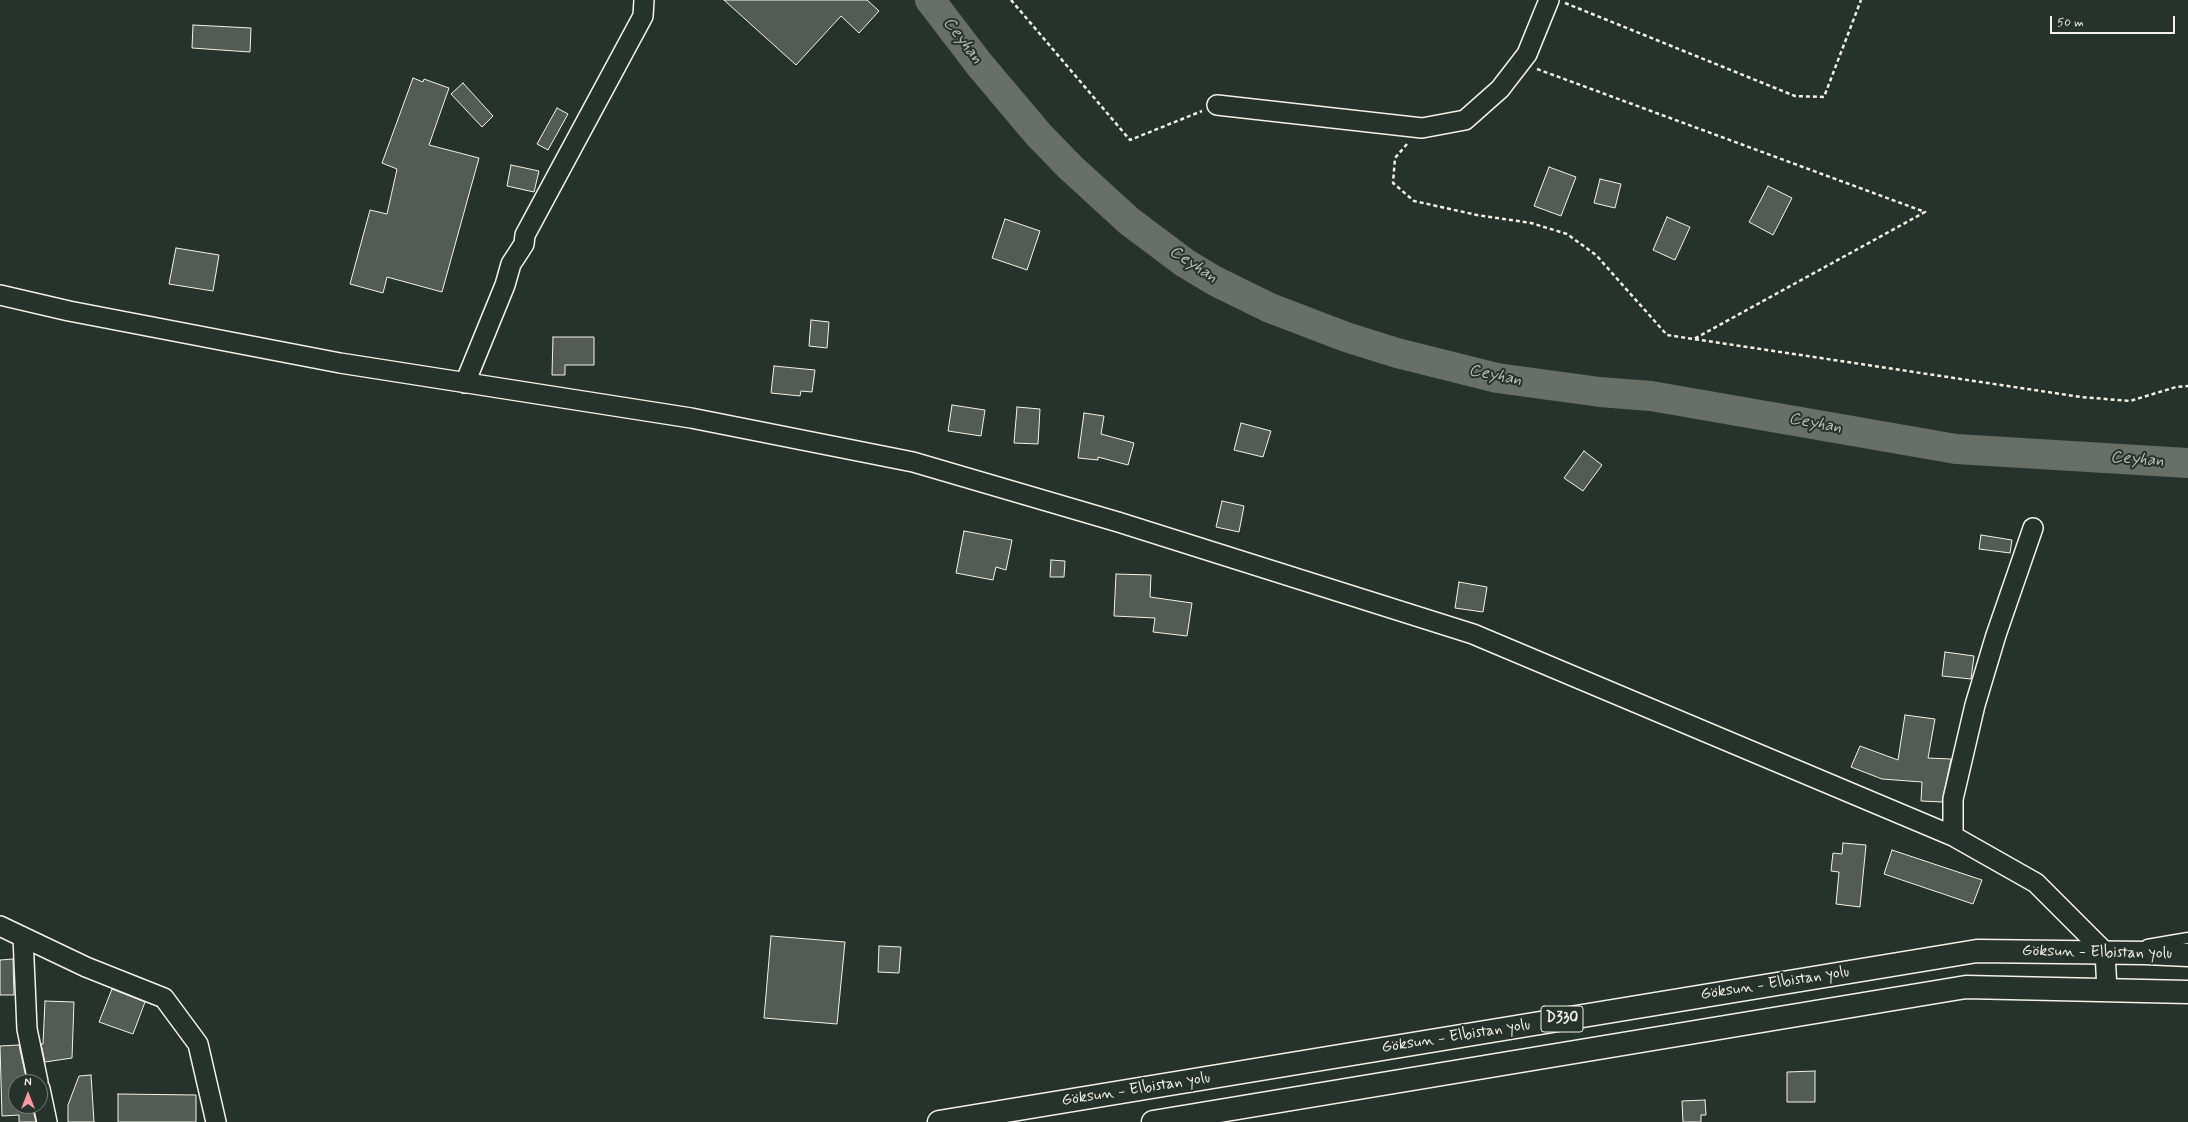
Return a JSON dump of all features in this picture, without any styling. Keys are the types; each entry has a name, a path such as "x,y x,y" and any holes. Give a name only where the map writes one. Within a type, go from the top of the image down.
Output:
{"highway":[{"name":"Göksun - Elbistan yolu","path":"939,1122 1977,951 2105,952 2188,955"},
{"name":"D330","path":"1153,1122 1966,987 2188,992"}],"street":[{"path":"465,383 505,285 511,264 524,244 525,234 643,16 644,0"},
{"path":"1217,105 1422,128 1465,120 1500,89 1527,54 1557,1"},
{"path":"0,295 69,311 340,363 691,418 913,462 1118,522 1474,634 1953,836 2036,884 2105,952 2107,990"},
{"path":"1953,836 1953,799 1975,705 1996,635 2033,528"},
{"path":"0,926 86,967 164,998 198,1044 216,1122"},
{"path":"23,937 27,1029 36,1074"}],"lane":[{"path":"2105,952 2188,938"}],"path":[{"path":"1011,0 1130,140 1217,105"},
{"path":"1557,1 1795,96 1824,97 1861,0"},
{"path":"1520,63 1925,212 1694,339"},
{"path":"1422,128 1395,158 1394,183 1414,201 1470,214 1531,223 1567,234 1596,255 1668,335 2081,397 2130,400 2176,387 2188,386"}],"building":[{"path":"724,0 867,0 879,11 859,33 841,16 796,65"},
{"path":"193,25 251,28 250,52 192,48"},
{"path":"413,78 423,82 424,79 449,88 429,145 479,158 442,292 387,277 383,293 350,284 370,210 387,214 397,169 382,163"},
{"path":"463,83 493,116 482,127 451,94"},
{"path":"557,108 568,114 548,150 537,144"},
{"path":"511,165 539,171 534,192 507,186"},
{"path":"1549,167 1576,177 1561,216 1534,206"},
{"path":"1600,179 1621,184 1615,208 1594,203"},
{"path":"1768,186 1792,198 1773,235 1749,222"},
{"path":"1667,217 1690,227 1675,260 1653,250"},
{"path":"1005,219 1040,231 1027,270 992,258"},
{"path":"176,248 219,255 213,291 169,284"},
{"path":"811,320 829,322 827,348 809,346"},
{"path":"553,337 594,337 594,365 565,365 565,375 552,375"},
{"path":"774,366 815,370 812,392 801,391 800,396 771,393"},
{"path":"952,405 985,410 981,436 948,431"},
{"path":"1017,407 1040,409 1038,444 1014,443"},
{"path":"1084,413 1104,416 1101,434 1134,443 1128,465 1098,457 1098,460 1078,458"},
{"path":"1241,423 1271,431 1263,457 1234,450"},
{"path":"1584,451 1602,465 1583,491 1564,478"},
{"path":"1222,501 1244,506 1239,532 1216,527"},
{"path":"964,531 1012,540 1006,570 996,567 993,580 956,573"},
{"path":"1981,535 2012,540 2010,553 1979,549"},
{"path":"1051,560 1065,561 1064,577 1050,577"},
{"path":"1116,574 1151,575 1150,597 1192,603 1187,636 1153,632 1155,618 1114,616"},
{"path":"1459,582 1487,587 1483,612 1455,608"},
{"path":"1945,652 1974,656 1971,679 1942,676"},
{"path":"1905,715 1935,719 1928,758 1951,759 1942,802 1921,801 1922,782 1882,779 1851,767 1860,746 1898,760"},
{"path":"1843,843 1866,845 1860,907 1836,904 1839,872 1831,871 1833,853 1842,854"},
{"path":"1892,850 1982,880 1973,904 1884,874"},
{"path":"771,936 845,942 837,1024 764,1018"},
{"path":"879,946 901,947 899,973 878,972"},
{"path":"13,959 14,995 0,995 0,960"},
{"path":"112,989 145,1002 133,1034 99,1022"},
{"path":"45,1001 74,1002 72,1058 45,1062 41,1044 43,1044"},
{"path":"19,1045 25,1074 8,1074 8,1114 34,1114 36,1122 19,1122 19,1115 2,1116 0,1046"},
{"path":"1815,1071 1815,1102 1787,1102 1787,1072"},
{"path":"91,1075 94,1122 68,1122 68,1105 79,1076"},
{"path":"118,1094 196,1095 196,1122 118,1122"},
{"path":"1705,1100 1706,1115 1701,1115 1701,1122 1683,1122 1682,1101"}],"waterway":[{"name":"Ceyhan","path":"930,0 979,64 1038,134 1070,167 1129,221 1185,263 1215,281 1270,308 1346,337 1397,353 1497,378 1600,392 1651,396 1956,449 2188,463"}]}
